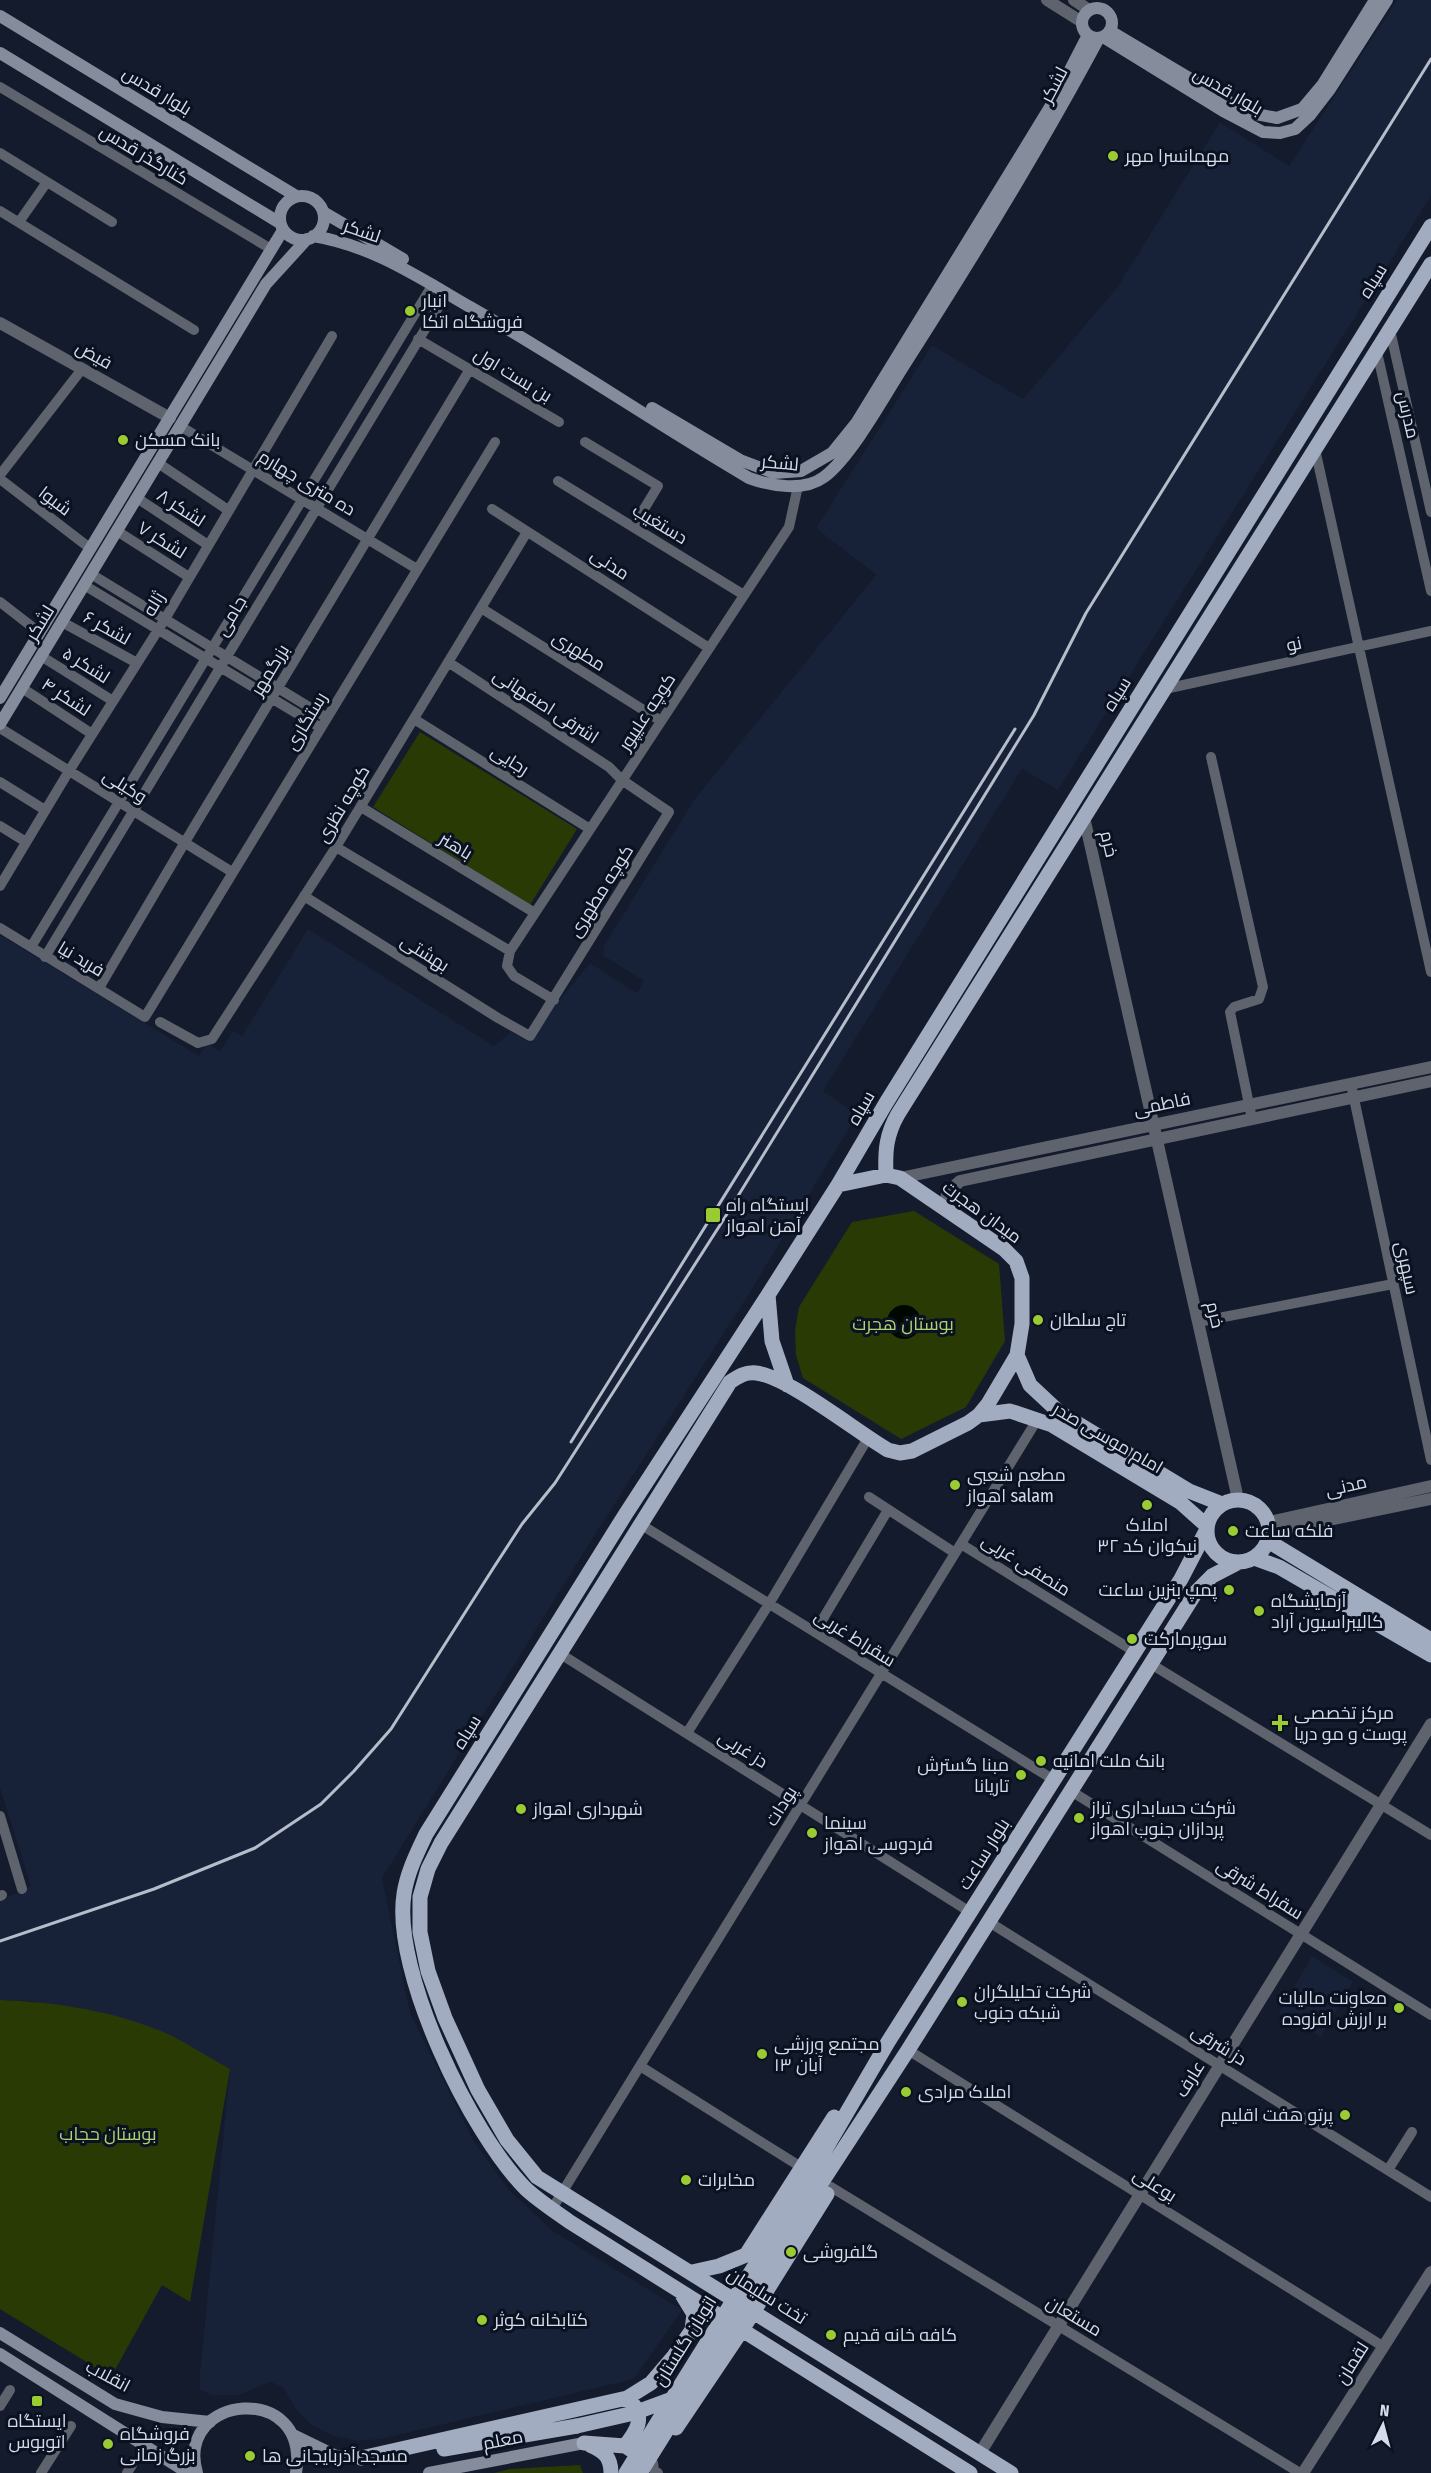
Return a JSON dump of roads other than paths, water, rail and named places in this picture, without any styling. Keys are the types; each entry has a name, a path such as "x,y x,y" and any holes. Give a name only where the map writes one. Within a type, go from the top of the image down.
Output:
{"main road":[{"name":"بلوار قدس","path":"1100,35 1246,112 1277,118 1302,109 1323,84 1375,0"},
{"name":"بلوار قدس","path":"1100,35 1223,111 1263,132 1280,133 1295,129 1310,115 1330,89 1387,0"},
{"path":"1099,8 1108,12 1112,22 1100,35 1082,22 1089,10 1099,8"},
{"name":"بلوار قدس","path":"0,16 296,196"},
{"name":"لشکر","path":"323,212 740,460 774,473 801,471 832,453 857,422 1054,99 1100,35"},
{"name":"لشکر","path":"0,698 91,549 266,284 310,238 329,239 377,255 433,284 749,478 770,484 798,486 823,478 839,462 872,416 1047,136 1100,35"},
{"path":"0,53 282,226 294,238 310,238 322,226 323,212 316,201 310,197 296,196 284,204 280,216 282,226"},
{"name":"لشکر","path":"0,726 158,463 175,422 282,226"},
{"name":"سپاه","path":"838,1185 886,1103 1431,226"},
{"path":"271,249 280,248 285,251 287,261"},
{"name":"سپاه","path":"893,1177 885,1143 889,1130 1431,264"},
{"path":"787,1385 772,1341 768,1294 838,1185 893,1177"},
{"name":"میدان هجرت","path":"787,1385 868,1438 888,1450 900,1453 912,1451 968,1423 979,1415 1017,1355 1022,1324 1022,1278 1016,1261 1004,1249 893,1177"},
{"name":"سپاه","path":"552,2209 526,2189 494,2149 447,2063 430,2024 413,1975 404,1934 404,1895 412,1863 426,1834 625,1515 768,1294"},
{"name":"امام موسی صدر","path":"1017,1355 1030,1385 1060,1413 1189,1491 1222,1504"},
{"name":"سپاه","path":"562,2192 537,2176 514,2149 478,2090 441,2008 428,1971 420,1932 420,1897 436,1851 730,1382 743,1373 757,1373 787,1385"},
{"name":"امام موسی صدر","path":"979,1415 1010,1411 1052,1425 1180,1502 1207,1529"},
{"path":"1239,1562 1220,1557 1208,1541 1207,1529 1210,1515 1222,1504 1238,1499 1248,1500 1257,1505 1269,1532 1431,1640"},
{"path":"625,1515 640,1524"},
{"name":"بلوار ساعت","path":"802,2202 888,2042 1181,1579 1207,1529"},
{"path":"652,2470 802,2202 908,2050 1196,1592 1212,1576 1239,1562 1254,1558 1263,1550 1269,1532"},
{"path":"1254,1558 1279,1566 1431,1655"},
{"path":"692,2272 719,2266 746,2255 801,2167 888,2042"},
{"path":"652,2470 831,2187 908,2050"},
{"name":"تخت سلیمان","path":"562,2192 1011,2473"},
{"name":"اتوبان گلستان","path":"626,2473 802,2202"},
{"path":"552,2209 970,2473"},
{"path":"766,2222 767,2234 763,2246 751,2263 755,2276 768,2276 781,2255 798,2240"},
{"path":"361,2458 627,2398 651,2383 692,2330 694,2314 682,2293"},
{"name":"انقلاب","path":"0,2332 115,2404 162,2416 210,2422"},
{"name":"انقلاب","path":"0,2354 188,2473"},
{"path":"625,2446 634,2435 640,2422 637,2409 627,2398"},
{"path":"293,2435 336,2456 361,2458 432,2452 577,2426 634,2413 672,2399"},
{"path":"198,2473 195,2450 201,2434 210,2422 223,2412 239,2407 255,2408 270,2413 284,2422 293,2435 297,2448 296,2473"},
{"path":"584,2443 625,2446 652,2470"},
{"path":"584,2443 603,2450 611,2462 612,2473 623,2469 635,2473"},
{"name":"معلم","path":"429,2473 584,2443"}],"street":[{"path":"1047,0 1082,22"},
{"path":"1074,0 1089,10"},
{"name":"کنارگذر قدس","path":"1,89 271,249"},
{"path":"0,153 112,222"},
{"path":"19,222 47,182"},
{"path":"0,211 194,330"},
{"path":"31,947 433,284"},
{"name":"جامی","path":"45,957 447,293"},
{"name":"فیض","path":"0,323 175,422"},
{"name":"مدرس","path":"1390,330 1431,512"},
{"name":"ژاله","path":"1,881 162,624 332,336"},
{"name":"بن بست اول","path":"418,339 559,423"},
{"name":"مدرس","path":"1377,352 1431,591"},
{"path":"0,477 82,369"},
{"name":"بزرگمهر","path":"99,988 470,369"},
{"name":"ده متری چهارم","path":"175,422 417,569"},
{"name":"رستگاری","path":"146,1017 495,442"},
{"path":"585,442 658,486 633,527"},
{"path":"1315,449 1431,972"},
{"path":"158,463 228,510"},
{"name":"شیوا","path":"0,477 91,549"},
{"name":"دستغیب","path":"558,481 744,595"},
{"name":"کوچه علیپور","path":"510,951 789,527 798,486"},
{"name":"لشکر ۸","path":"136,498 208,545"},
{"name":"مدنی","path":"492,509 709,648"},
{"name":"لشکر ۷","path":"117,531 189,577"},
{"name":"کوچه نظری","path":"160,1022 198,1043 212,1039 336,848 527,532"},
{"path":"91,574 220,667 272,698 324,723"},
{"path":"84,585 226,656 278,688 324,723"},
{"path":"0,602 40,633"},
{"name":"مطهری","path":"481,609 661,722"},
{"name":"لشکر ۶","path":"62,622 137,663"},
{"name":"نو","path":"1165,689 1431,630"},
{"name":"لشکر ۵","path":"41,656 113,701"},
{"name":"اشرفی اصفهانی","path":"448,662 609,767 622,780"},
{"name":"لشکر ۴","path":"21,688 92,734"},
{"name":"رجایی","path":"414,719 590,830"},
{"name":"وکیلی","path":"0,726 232,872"},
{"path":"1211,756 1263,987 1259,999 1234,1007 1230,1012 1252,1119"},
{"name":"کوچه مطهری","path":"530,1036 669,812 622,780"},
{"path":"0,782 45,810"},
{"name":"باهنر","path":"361,807 535,913"},
{"name":"خرم","path":"1084,817 1238,1499"},
{"path":"0,826 26,843"},
{"path":"336,848 510,951 507,966 514,976 554,1000"},
{"name":"بهشتی","path":"304,896 530,1036"},
{"name":"فرید نیا","path":"0,928 146,1017"},
{"name":"فاطمی","path":"893,1177 1431,1067"},
{"name":"فاطمی","path":"945,1209 947,1193 960,1181 1431,1081"},
{"name":"سپهری","path":"1351,1083 1431,1460"},
{"path":"1198,1322 1393,1284"},
{"name":"پودات","path":"552,2209 1037,1420"},
{"path":"687,1733 769,1604 868,1438"},
{"name":"مدنی","path":"1269,1532 1431,1486"},
{"name":"منصفی غربی","path":"869,1497 1134,1652"},
{"name":"مدنی","path":"1269,1532 1431,1499"},
{"path":"814,1632 888,1510"},
{"name":"سقراط غربی","path":"640,1524 1054,1780"},
{"name":"دز غربی","path":"559,1653 970,1912"},
{"path":"1151,1664 1431,1835"},
{"name":"عارف","path":"980,2452 1431,1724"},
{"name":"سقراط شرقی","path":"1071,1791 1431,2015"},
{"path":"0,1816 22,1889"},
{"name":"دز شرقی","path":"989,1922 1431,2197"},
{"name":"بوعلی","path":"908,2050 1384,2347"},
{"path":"640,2066 801,2167"},
{"path":"1388,2170 1412,2132"},
{"name":"مستعان","path":"831,2187 1302,2473"},
{"name":"لقمان","path":"1302,2473 1431,2272"},
{"path":"0,2406 10,2390"},
{"path":"41,2473 71,2426"}],"railway":[{"path":"0,1941 154,1889 255,1848 321,1804 391,1729 522,1524 555,1483 722,1222 1034,715 1086,613 1431,59"},
{"path":"571,1442 1015,729"}],"place":[{"name":"مهمانسرا مهر","path":"1113,156"},
{"name":"انبار فروشگاه اتکا","path":"410,311"},
{"name":"بانک مسکن","path":"123,440"},
{"name":"ایستگاه راه آهن اهواز","path":"713,1215"},
{"name":"تاج سلطان","path":"1038,1320"},
{"name":"مطعم شعبي اهواز salam","path":"955,1485"},
{"name":"املاک نیکوان کد ۳۲","path":"1147,1505"},
{"name":"فلکه ساعت","path":"1233,1531"},
{"name":"پمپ بنزین ساعت","path":"1229,1590"},
{"name":"آزمایشگاه کالیبراسیون آراد","path":"1259,1611"},
{"name":"سوپرمارکت","path":"1132,1639"},
{"name":"مرکز تخصصی پوست و مو دریا","path":"1280,1723"},
{"name":"بانک ملت امانیه","path":"1041,1761"},
{"name":"مبنا گسترش تاریانا","path":"1021,1775"},
{"name":"شهرداری اهواز","path":"521,1809"},
{"name":"شرکت حسابداری تراز پردازان جنوب اهواز","path":"1079,1818"},
{"name":"سینما فردوسی اهواز","path":"812,1833"},
{"name":"شرکت تحلیلگران شبکه جنوب","path":"962,2002"},
{"name":"معاونت مالیات بر ارزش افزوده","path":"1399,2008"},
{"name":"مجتمع ورزشی ۱۳ آبان","path":"762,2054"},
{"name":"املاک مرادی","path":"906,2092"},
{"name":"پرتو هفت اقلیم","path":"1345,2115"},
{"name":"مخابرات","path":"686,2180"},
{"name":"گلفروشی","path":"791,2252"},
{"name":"کتابخانه کوثر","path":"482,2320"},
{"name":"کافه خانه قدیم","path":"831,2335"},
{"name":"ایستگاه اتوبوس","path":"37,2401"},
{"name":"فروشگاه بزرگ زمانی","path":"108,2444"},
{"name":"مسجد آذربایجانی ها","path":"250,2456"}],"park label":[{"name":"بوستان هجرت","path":"903,1324"},
{"name":"بوستان حجاب","path":"108,2134"}]}
